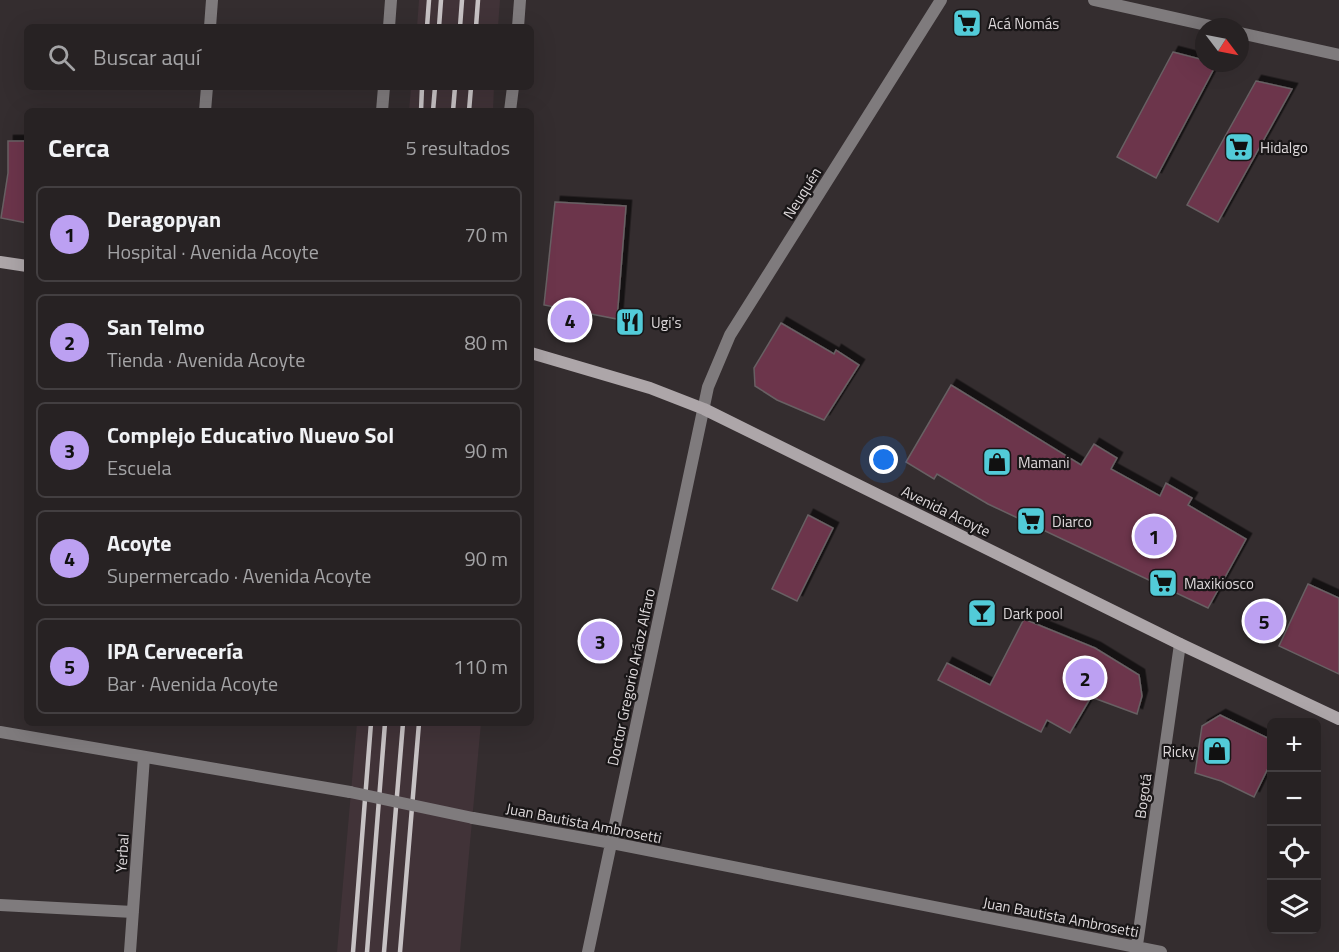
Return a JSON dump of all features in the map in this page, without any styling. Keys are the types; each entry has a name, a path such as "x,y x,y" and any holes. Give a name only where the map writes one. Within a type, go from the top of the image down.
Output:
{"main road":[{"path":"0,262 24,266"},
{"name":"Avenida Acoyte","path":"534,354 650,388 704,409 1180,644 1339,719"}],"street":[{"path":"210,24 212,0"},
{"path":"389,24 391,0"},
{"path":"518,24 520,0"},
{"name":"Neuquén","path":"704,409 708,387 730,335 941,0"},
{"path":"1094,0 1195,23"},
{"path":"1249,35 1339,55"},
{"path":"205,108 207,90"},
{"path":"382,108 384,90"},
{"path":"510,108 513,90"},
{"name":"Doctor Gregorio Aráoz Alfaro","path":"588,952 704,409"},
{"name":"Bogotá","path":"1136,950 1180,644"},
{"name":"Juan Bautista Ambrosetti","path":"0,732 350,792 1136,950 1161,952"},
{"name":"Yerbal","path":"130,952 144,757"},
{"path":"0,905 133,912"}],"shaded area":[{"path":"419,0 500,0 498,24 417,24"},
{"path":"411,90 494,90 493,108 409,108"},
{"path":"357,726 481,726 460,952 337,952"}],"building":[{"path":"1173,52 1195,58 1195,72 1212,72 1156,178 1117,157"},
{"name":"Hidalgo","path":"1256,81 1292,89 1218,222 1187,205"},
{"path":"8,141 24,141 24,222 1,218 8,173"},
{"path":"555,202 626,206 617,319 544,305"},
{"path":"781,323 834,354 836,350 859,365 824,420 777,400 755,386 754,368"},
{"path":"951,385 1081,465 1094,444 1117,458 1111,469 1160,496 1166,483 1192,498 1188,505 1246,539 1208,608 988,504 937,474 934,479 906,462"},
{"path":"808,515 833,528 797,601 772,589"},
{"path":"1308,584 1339,598 1339,674 1279,646"},
{"path":"1024,619 1095,648 1139,675 1142,696 1137,714 1091,697 1070,733 1047,720 1041,732 938,680 947,663 990,685"},
{"path":"1220,715 1267,738 1267,770 1254,797 1221,781 1195,773 1202,726"}],"railway":[{"path":"427,24 429,0"},
{"path":"439,24 441,0"},
{"path":"460,24 462,0"},
{"path":"476,24 478,0"},
{"path":"421,108 422,90"},
{"path":"433,108 435,90"},
{"path":"453,108 455,90"},
{"path":"469,108 471,90"},
{"path":"353,952 371,726"},
{"path":"367,952 385,726"},
{"path":"384,952 403,726"},
{"path":"400,952 419,726"}],"place":[{"name":"Acá Nomás","path":"967,23"},
{"name":"Hidalgo","path":"1239,147"},
{"name":"Acoyte","path":"570,320"},
{"name":"Ugi's","path":"630,322"},
{"name":"Mamani","path":"997,462"},
{"name":"Diarco","path":"1031,521"},
{"name":"Deragopyan","path":"1154,536"},
{"name":"Maxikiosco","path":"1163,583"},
{"name":"Dark pool","path":"982,613"},
{"name":"IPA Cervecería","path":"1264,621"},
{"name":"Complejo Educativo Nuevo Sol","path":"600,641"},
{"name":"San Telmo","path":"1085,678"},
{"name":"Ricky","path":"1217,751"}]}
